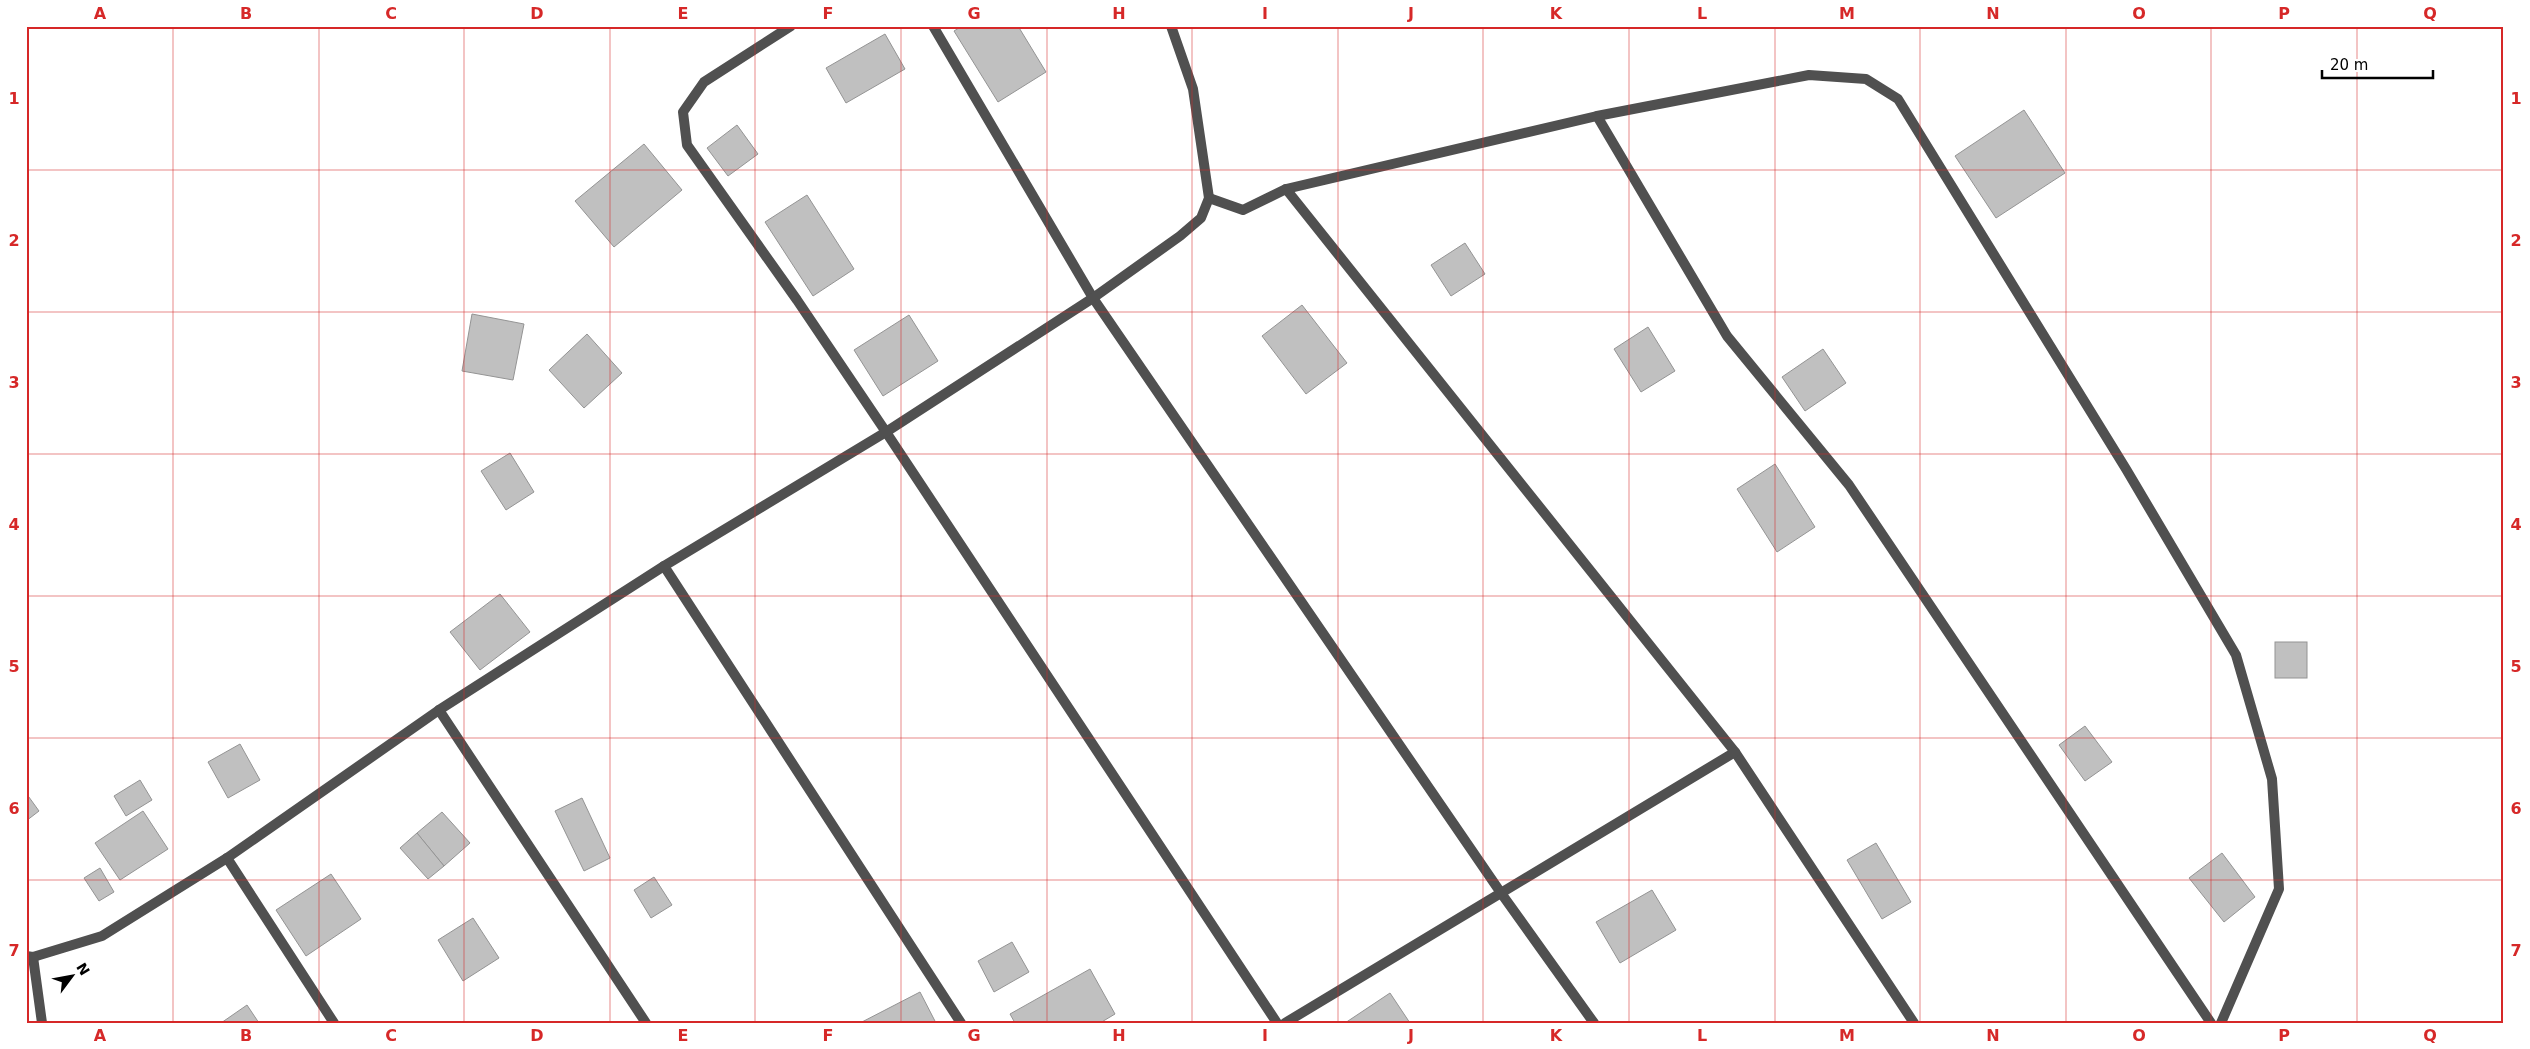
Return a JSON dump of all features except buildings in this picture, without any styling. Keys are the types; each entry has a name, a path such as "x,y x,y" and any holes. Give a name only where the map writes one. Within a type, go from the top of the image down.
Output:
{"street":[{"path":"791,26 704,82 683,112 687,145 797,300 886,432 1277,1023"},
{"path":"933,26 1093,298 1501,893 1594,1023"},
{"path":"42,1023 29,956 102,936 227,858 439,710 664,566 886,432 1093,298 1180,236 1201,218 1209,198 1193,89 1171,26"},
{"path":"1209,198 1243,210 1286,189 1597,116 1809,75 1866,79 1898,99 2126,469 2236,656 2272,779 2279,889 2221,1023"},
{"path":"1597,116 1728,336 1849,485 2211,1023"},
{"path":"1286,189 1736,752 1914,1023"},
{"path":"664,566 961,1023"},
{"path":"439,710 646,1023"},
{"path":"1285,1023 1736,752"},
{"path":"227,858 334,1023"}]}
